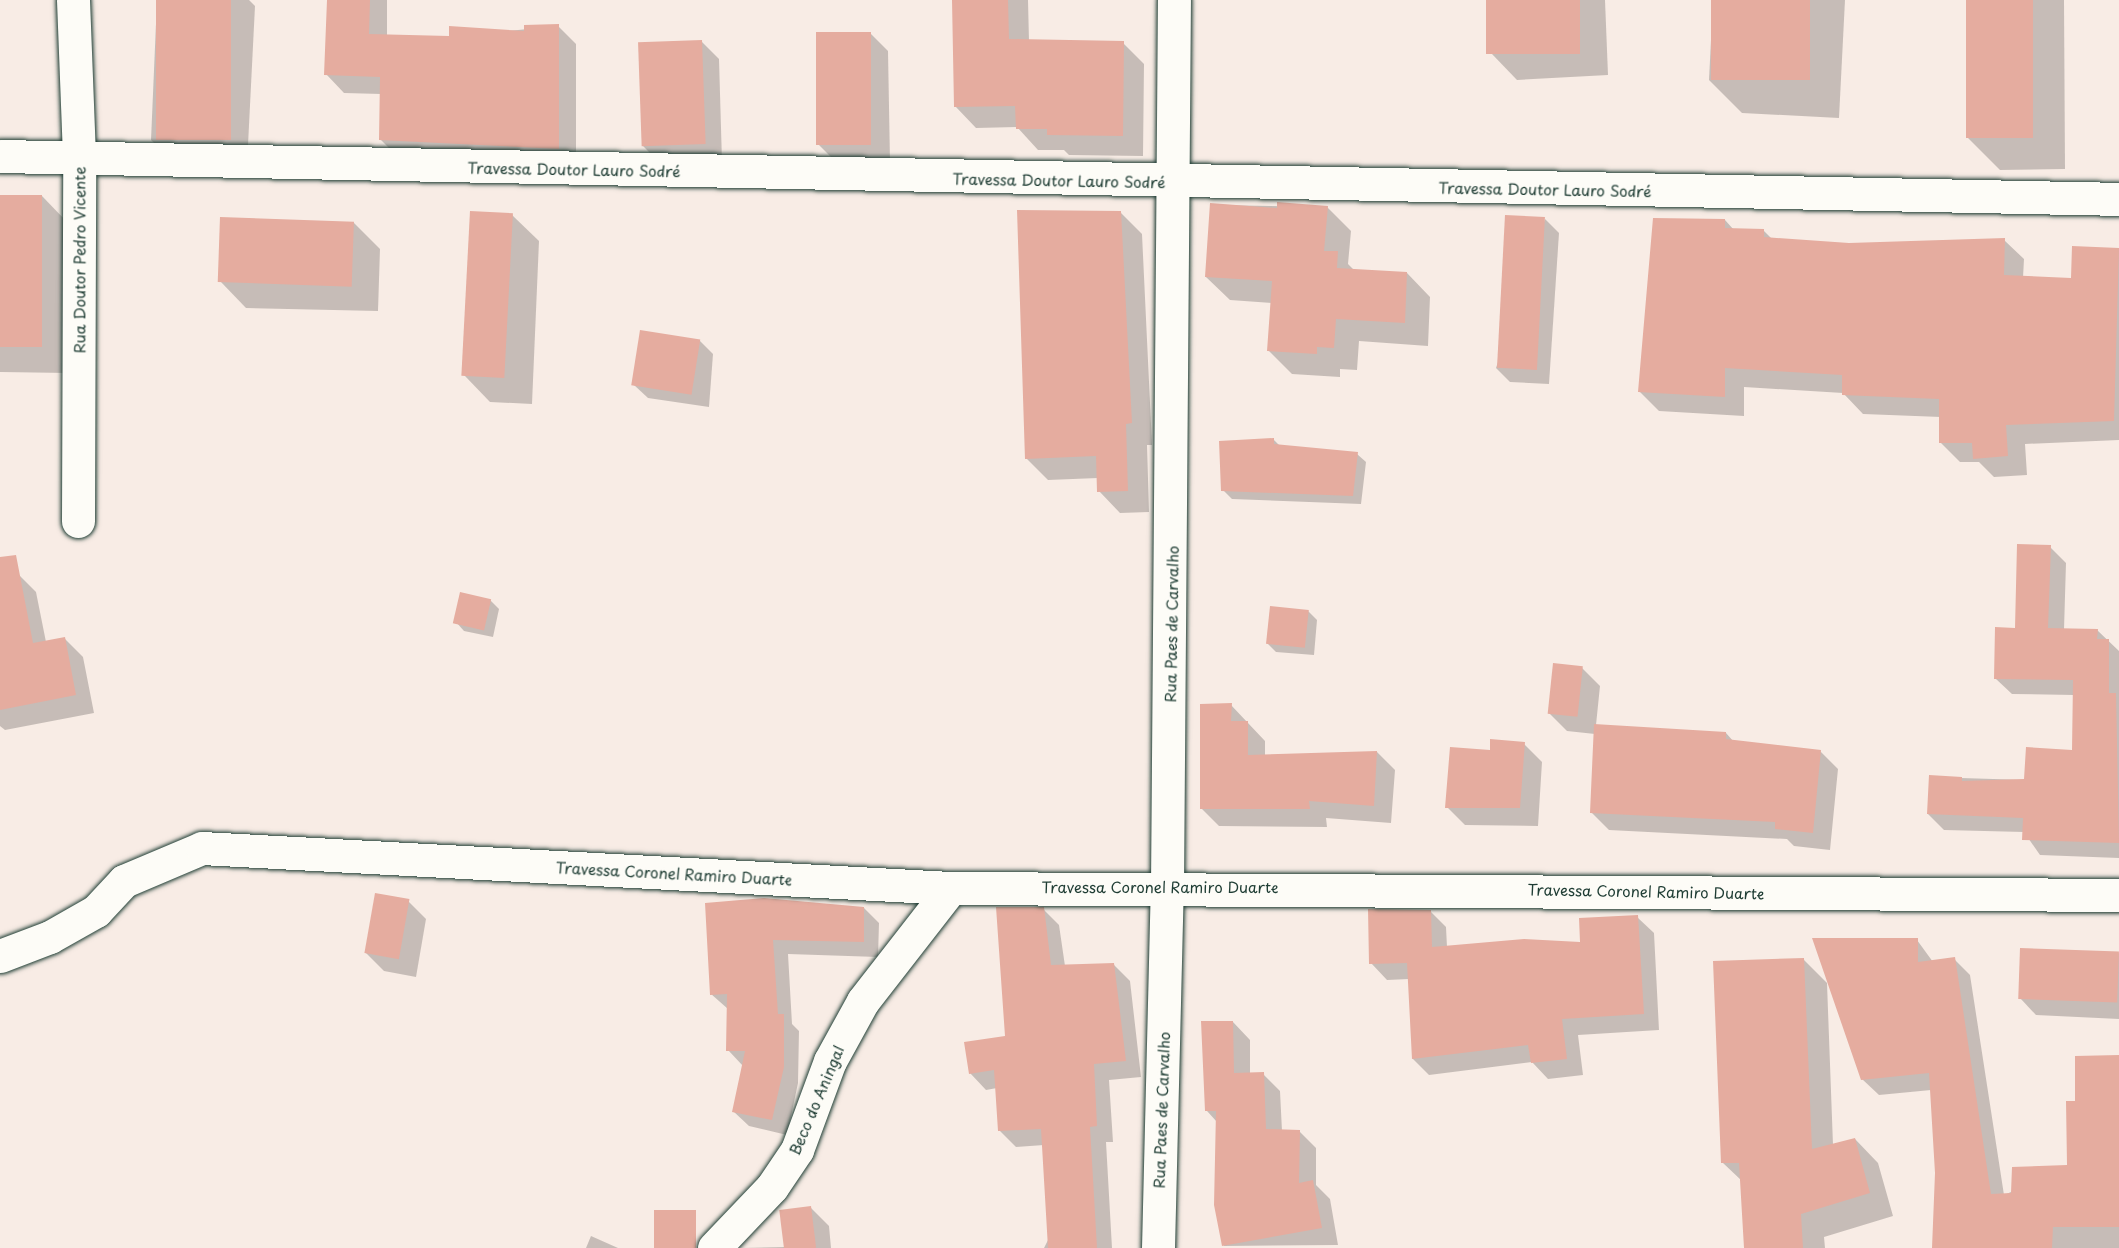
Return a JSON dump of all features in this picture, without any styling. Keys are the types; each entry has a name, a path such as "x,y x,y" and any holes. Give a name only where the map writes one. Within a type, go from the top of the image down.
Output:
{"street":[{"name":"Rua Doutor Pedro Vicente","path":"73,0 79,157 78,520"},
{"name":"Rua Paes de Carvalho","path":"1158,1248 1167,886 1177,183 1174,0"},
{"name":"Travessa Doutor Lauro Sodré","path":"0,156 1177,183 2119,199"},
{"name":"Travessa Coronel Ramiro Duarte","path":"0,956 50,937 96,911 124,881 202,848 951,888 1167,886 2119,895"},
{"name":"Beco do Aningal","path":"714,1248 772,1187 797,1150 830,1061 863,1001 951,888"}],"building":[{"path":"156,0 231,0 231,140 156,140"},
{"path":"327,0 370,0 369,34 449,36 449,26 524,31 524,25 559,24 559,149 379,140 380,77 324,75"},
{"path":"952,0 1008,0 1009,39 1124,41 1123,136 1047,135 1047,129 1016,129 1015,106 954,107"},
{"path":"1486,0 1580,0 1580,54 1486,54"},
{"path":"1711,0 1810,0 1810,80 1711,80"},
{"path":"1966,0 2033,0 2033,138 1966,138"},
{"path":"816,32 871,32 871,145 816,145"},
{"path":"702,40 706,144 642,146 638,42"},
{"path":"0,195 42,195 42,347 0,347"},
{"path":"1277,202 1328,206 1324,251 1338,251 1337,268 1407,272 1405,323 1336,319 1334,348 1317,347 1317,354 1267,351 1272,281 1205,277 1210,203 1277,208"},
{"path":"1017,210 1121,211 1132,423 1126,424 1128,491 1097,492 1096,456 1025,459"},
{"path":"470,211 513,213 504,378 461,376"},
{"path":"1505,215 1545,217 1537,370 1497,368"},
{"path":"220,217 354,222 352,287 218,282"},
{"path":"1653,218 1725,219 1725,228 1764,229 1764,237 1849,243 2005,238 2004,275 2071,278 2072,246 2119,248 2114,421 2006,425 2008,456 1973,459 1972,443 1939,443 1939,399 1842,395 1842,375 1725,368 1725,397 1638,392"},
{"path":"640,330 700,340 691,395 631,385"},
{"path":"1274,438 1274,444 1358,452 1353,496 1221,491 1219,441"},
{"path":"2017,544 2051,545 2048,628 2098,629 2097,639 2109,639 2109,693 2116,693 2119,843 2022,840 2023,818 1927,814 1929,775 1962,777 1962,781 2024,779 2026,747 2072,750 2073,680 1994,679 1995,627 2015,628"},
{"path":"16,555 33,643 65,637 76,695 0,710 0,557"},
{"path":"460,592 491,599 484,630 453,623"},
{"path":"1270,606 1309,610 1305,648 1266,644"},
{"path":"1553,663 1583,666 1578,717 1548,714"},
{"path":"1232,703 1231,721 1248,721 1248,755 1377,751 1374,806 1309,801 1310,809 1200,809 1200,704"},
{"path":"1594,724 1726,732 1726,739 1821,750 1813,833 1775,829 1775,822 1590,813"},
{"path":"1490,739 1525,742 1520,808 1445,808 1450,747 1490,750"},
{"path":"375,893 409,899 399,959 364,953"},
{"path":"764,898 864,907 864,942 773,940 778,1014 784,1014 784,1067 772,1120 732,1112 745,1051 726,1051 727,994 710,995 705,903"},
{"path":"996,907 1044,907 1051,965 1114,963 1126,1061 1094,1064 1097,1126 1090,1127 1097,1248 1048,1248 1041,1129 998,1131 994,1070 969,1074 964,1042 1005,1036"},
{"path":"1368,909 1431,910 1432,947 1524,939 1580,942 1579,918 1638,915 1644,1014 1562,1019 1567,1059 1531,1063 1528,1045 1412,1059 1407,963 1369,964"},
{"path":"1812,938 1918,938 1918,962 1955,957 1991,1194 2011,1193 2012,1167 2067,1165 2066,1101 2075,1101 2075,1056 2119,1055 2119,1227 2053,1227 2052,1248 1932,1248 1935,1173 1929,1073 1861,1080"},
{"path":"2020,948 2119,951 2117,1002 2018,999"},
{"path":"1804,958 1812,1149 1855,1138 1870,1193 1801,1214 1803,1248 1744,1248 1739,1163 1721,1163 1713,961"},
{"path":"1201,1021 1233,1021 1234,1073 1264,1072 1266,1129 1300,1130 1299,1183 1313,1180 1322,1228 1222,1246 1214,1205 1216,1111 1205,1111"},
{"path":"811,1206 816,1248 784,1248 779,1210"},
{"path":"654,1210 696,1210 696,1248 654,1248"}]}
